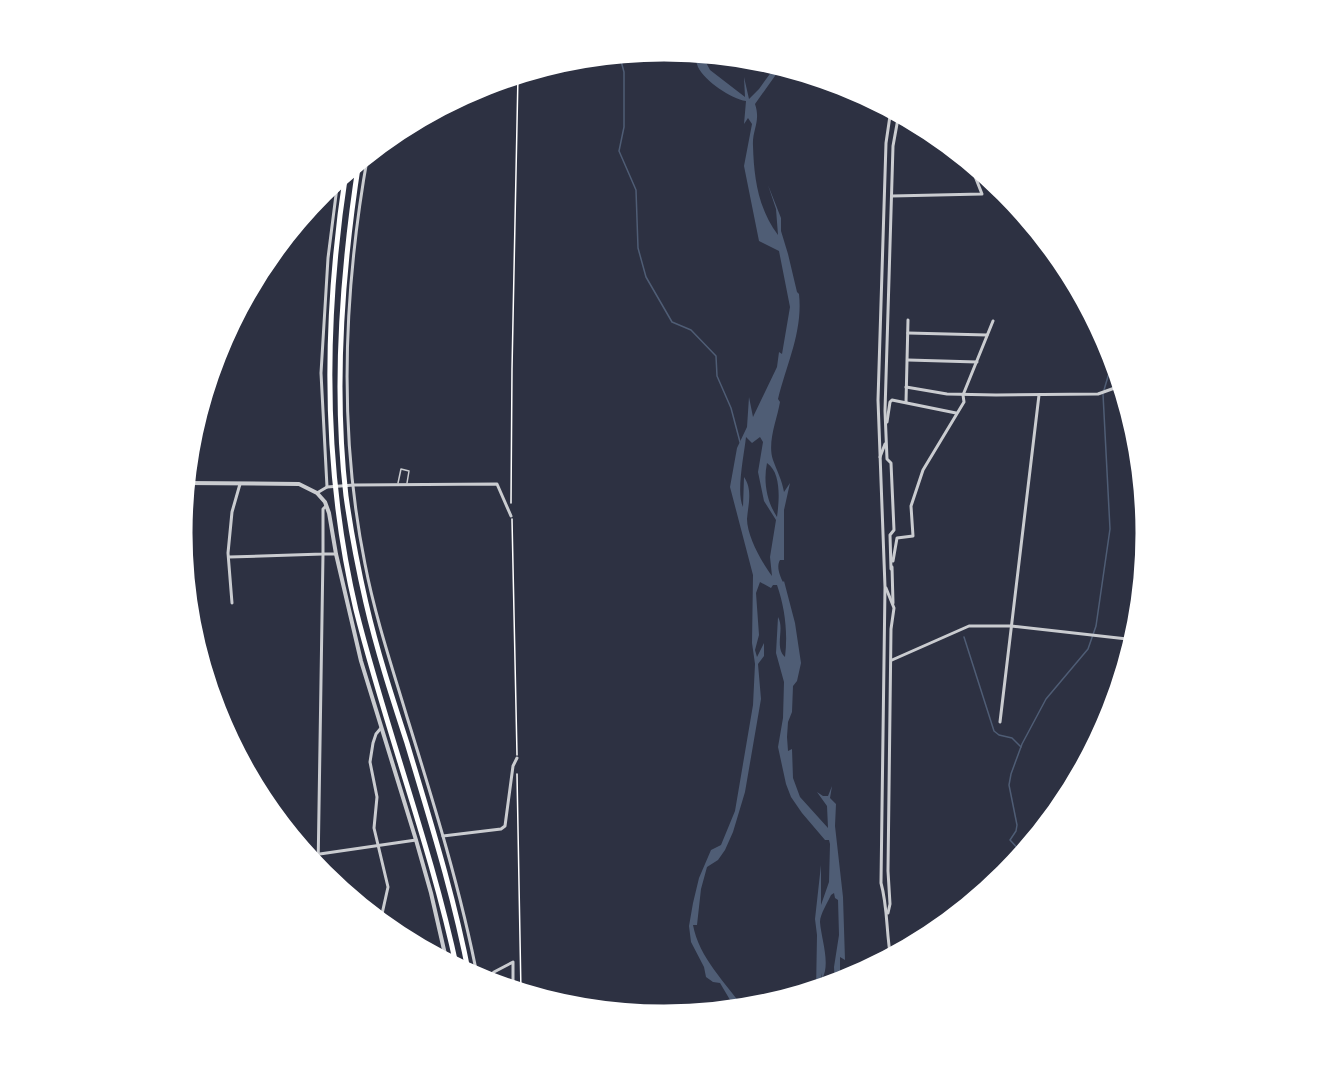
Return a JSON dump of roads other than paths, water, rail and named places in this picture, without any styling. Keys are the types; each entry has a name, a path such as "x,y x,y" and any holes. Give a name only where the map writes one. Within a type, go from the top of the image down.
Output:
{"highway":[{"path":"357,174 343,297 342,441 346,496 354,549 367,606 449,887 466,963"},
{"path":"344,186 331,317 329,372 336,497 356,609 435,879 453,957"}],"street":[{"path":"888,915 882,883 885,587 878,400 886,143 890,117"},
{"path":"889,950 888,871 894,608 890,535 894,530 891,463 887,459 885,411 893,146 898,121"},
{"path":"366,166 352,261 349,318 349,428 354,485 365,564 374,605 443,836 475,967"},
{"path":"892,196 982,194 975,176"},
{"path":"327,487 321,373 328,258 336,193"},
{"path":"906,402 908,320"},
{"path":"891,569 897,538 913,536 911,507 923,470 964,402 963,395 993,321"},
{"path":"908,333 988,335"},
{"path":"908,360 977,362"},
{"path":"906,387 963,395 1098,394 1115,388"},
{"path":"1000,722 1039,395"},
{"path":"879,459 883,451 892,400 957,414"},
{"path":"232,603 230,557 232,512 240,482"},
{"path":"194,483 299,484 317,493 326,506 361,661 432,893 445,953"},
{"path":"317,493 327,487 354,485 497,484 512,516"},
{"path":"326,506 323,509 319,854 416,840"},
{"path":"230,557 336,554"},
{"path":"885,587 894,608"},
{"path":"892,660 969,626 1011,626 1126,639"},
{"path":"381,728 376,734 370,755 377,797 373,819 388,887 382,913"},
{"path":"443,836 501,829 505,826 513,766 517,758"},
{"path":"492,974 513,962 513,982"}],"lane":[{"path":"398,483 401,469 409,471 407,483"}],"water":[{"path":"696,61 706,62 710,70 745,97 744,77 749,99 771,72 777,74 755,104 757,121 753,146 758,192 771,225 778,235 776,209 768,185 781,218 781,231 799,294 800,308 793,347 778,399 780,402 771,446 771,453 784,492 790,483 784,510 784,560 780,560 778,568 784,581 795,623 801,663 797,681 793,686 792,712 788,722 788,751 792,749 793,778 800,797 828,828 827,806 817,792 828,796 832,786 830,798 836,804 835,826 843,897 845,960 840,957 840,973 834,975 839,935 838,900 834,893 820,919 826,966 822,979 821,973 821,980 816,982 815,919 821,865 821,905 829,882 830,844 829,840 825,840 802,813 791,797 786,784 778,747 783,718 784,682 776,653 778,617 780,648 785,657 785,621 777,585 771,588 760,582 756,593 759,635 755,650 757,657 764,643 764,656 758,664 761,699 745,792 725,850 718,860 707,867 701,889 697,925 693,925 707,959 738,1001 731,1002 720,983 713,982 706,977 704,967 691,942 689,926 699,878 711,850 721,845 735,811 753,705 755,664 752,643 753,575 730,487 737,448 747,427 749,397 753,417 777,367 779,352 782,354 790,307 779,251 759,241 744,166 752,124 748,118 744,124 746,101 726,93 712,83 698,67","holes":["746,437 752,443 760,437 763,442 758,472 764,501 776,520 770,557 772,576 752,541 747,519 749,492 744,477 743,507 740,493","767,463 772,468 779,496 777,517 767,492 765,477"]}],"waterway":[{"path":"621,62 624,72 624,127 619,151 636,190 638,248 646,277 672,322 691,330 716,356 717,376 731,408 740,442"},
{"path":"1104,390 1109,372"},
{"path":"1018,848 1010,840 1017,825 1009,785 1011,774 1022,744 1046,699 1088,649 1096,626 1110,529 1103,394"},
{"path":"964,637 994,731 999,735 1012,738 1021,747"}]}
